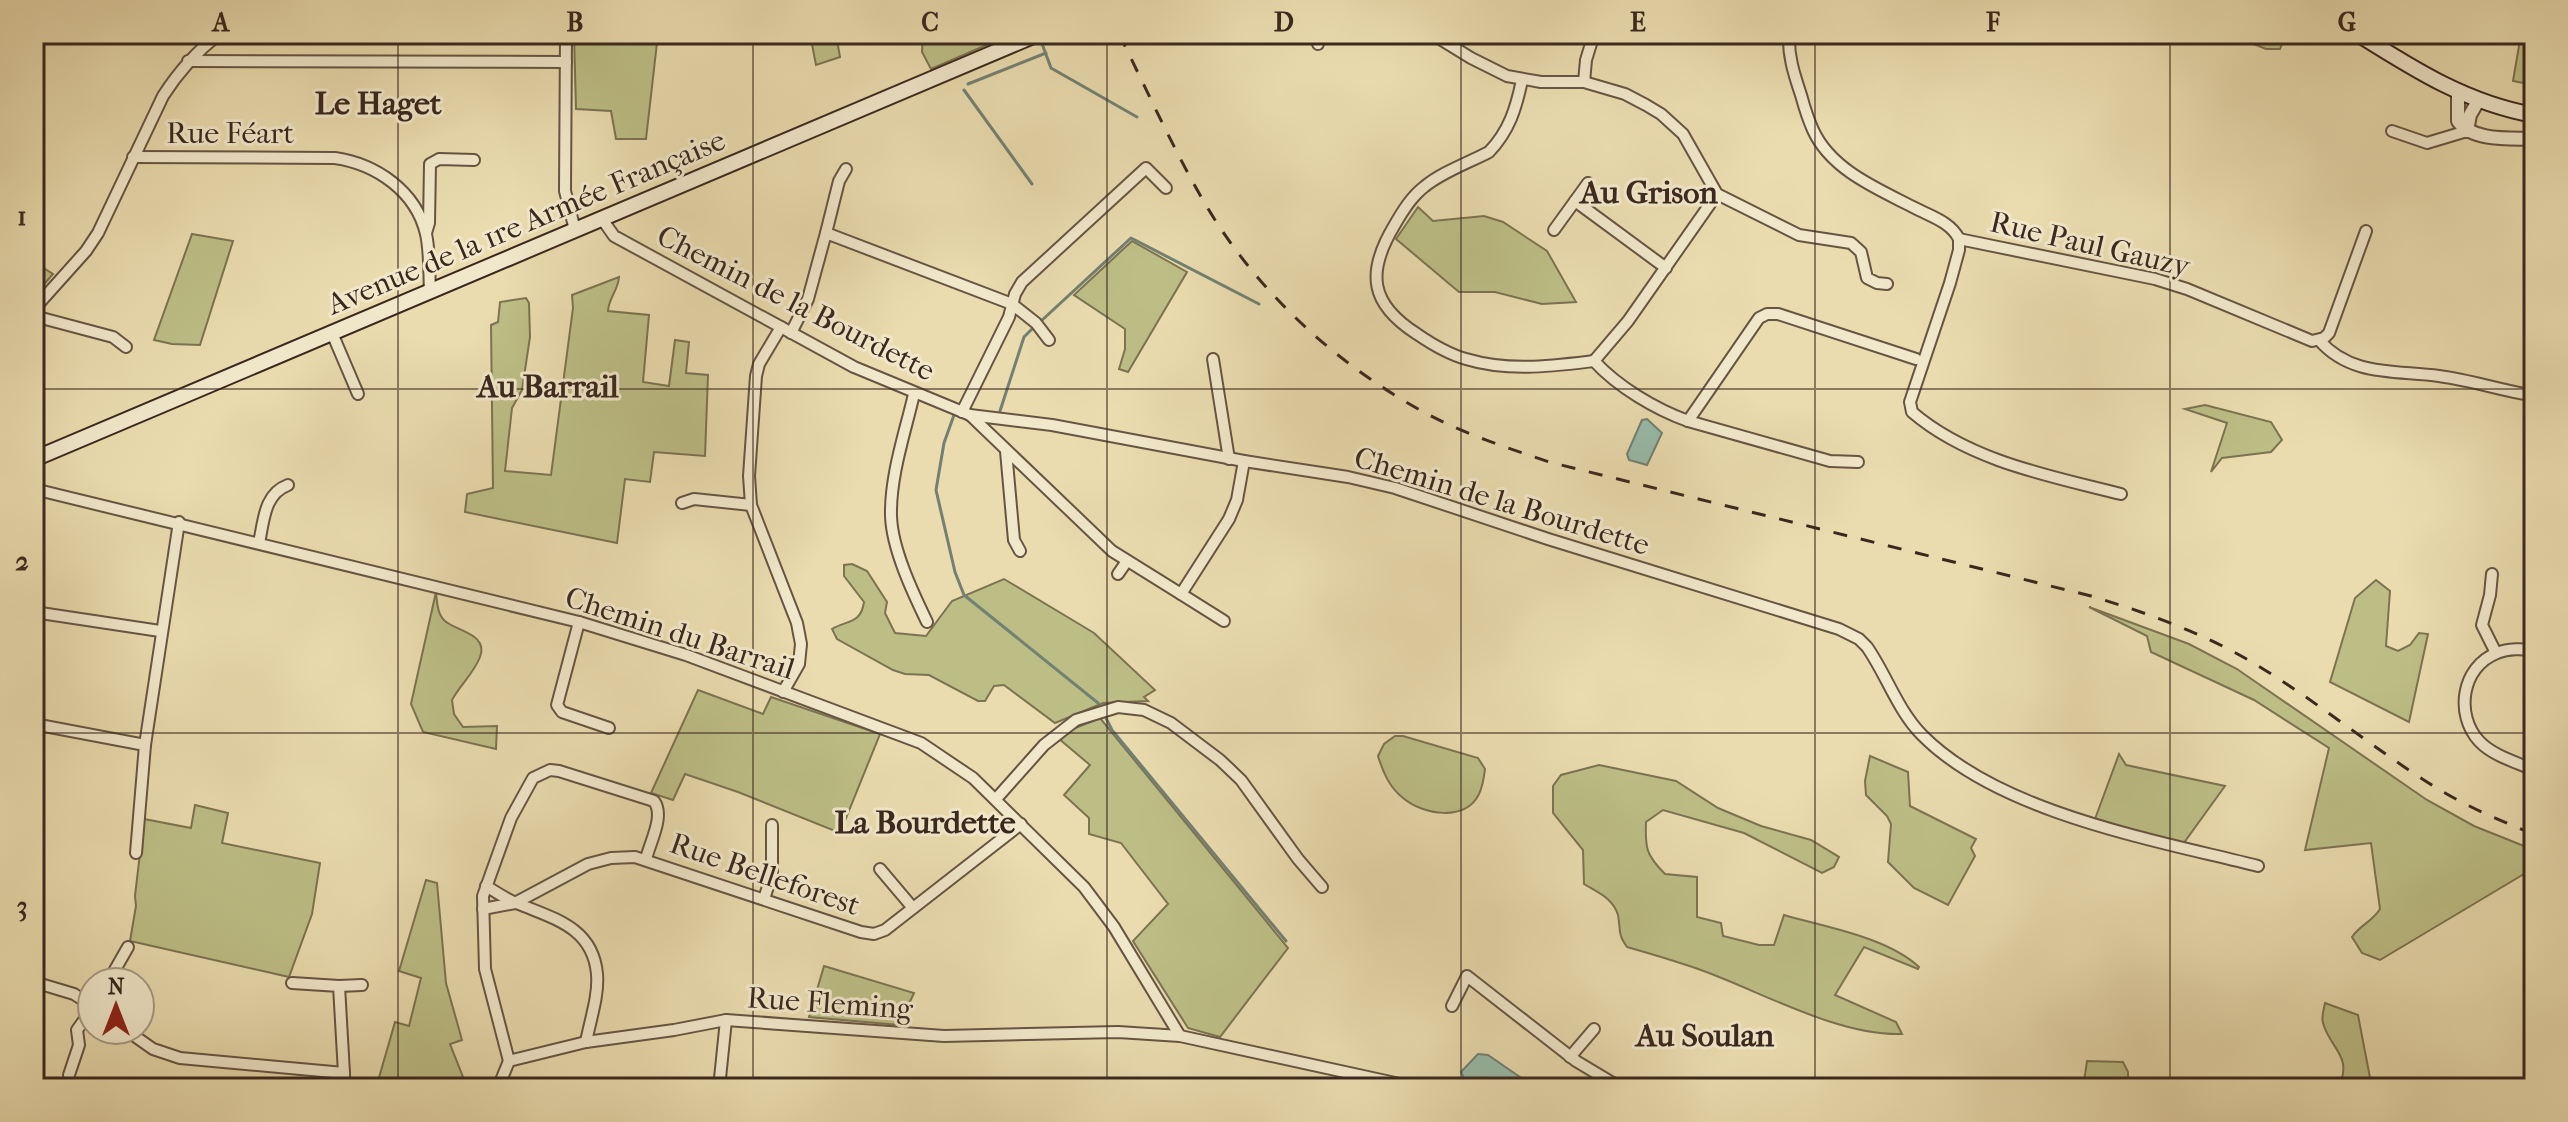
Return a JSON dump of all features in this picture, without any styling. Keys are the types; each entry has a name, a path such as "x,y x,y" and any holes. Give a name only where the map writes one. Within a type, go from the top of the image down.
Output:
{"main road":[{"name":"Avenue de la 1re Armée Française","path":"34,459 1038,34"},
{"path":"2358,34 2421,74 2458,93 2534,115"}],"street":[{"path":"34,309 92,242 163,96 188,61 219,34"},
{"path":"566,34 565,191 575,230"},
{"path":"1584,82 1586,60 1594,34"},
{"path":"1789,34 1790,60 1795,78 1812,129 1824,150 1869,184 1949,226 1959,239 1950,283 1910,402 1912,412 1973,450 2121,494"},
{"path":"1436,35 1490,69 1522,80 1584,82 1625,94 1670,121 1683,134 1717,194 1789,232 1851,243 1861,252 1867,278 1887,284"},
{"path":"188,61 566,62"},
{"path":"1522,80 1512,119 1497,143 1489,152 1425,186 1401,213 1379,256 1376,272 1384,307 1410,330 1446,352 1491,365 1543,367 1594,361 1628,321 1717,194"},
{"path":"2458,93 2458,121 2467,131"},
{"path":"2467,131 2470,115 2478,101"},
{"path":"2392,131 2427,143 2467,131 2534,139"},
{"name":"Rue Féart","path":"133,157 335,158 353,161 378,172 401,189 426,233 430,291"},
{"path":"426,233 429,223 430,164 439,159 474,160"},
{"path":"1166,188 1146,168 1030,273 1022,282 966,413 1112,551 1224,621"},
{"path":"783,692 799,664 800,632 751,505 749,476 756,376 759,364 808,299 839,181 846,169"},
{"path":"1554,230 1588,183"},
{"path":"1575,201 1666,268"},
{"name":"Chemin de la Bourdette","path":"602,219 614,236 854,367 966,413 1052,425 1395,488 1839,629 1859,639 1867,647 1920,734 1972,772 2017,795 2095,826 2258,866"},
{"path":"2319,340 2329,333 2366,231"},
{"path":"826,233 1012,304 1036,323 1049,340"},
{"name":"Rue Paul Gauzy","path":"1959,239 2155,279 2187,289 2307,340 2319,340 2327,350 2342,359 2374,371 2440,376 2530,395"},
{"path":"1688,421 1759,318 1767,314 1778,314 1916,359"},
{"path":"34,316 113,337 126,347"},
{"path":"332,333 358,394"},
{"path":"1213,359 1229,459"},
{"path":"1594,361 1605,373 1647,401 1688,421 1830,461 1858,462"},
{"path":"2534,362 2530,395 2534,420"},
{"path":"914,394 894,485 891,517 912,591 927,622"},
{"path":"1006,451 1014,540 1020,551"},
{"path":"1181,594 1229,519 1237,500 1244,461"},
{"path":"259,543 270,499 288,485"},
{"name":"Chemin du Barrail","path":"34,489 579,622 686,655 921,743 957,765 996,799 1099,905 1180,1036"},
{"path":"682,503 694,499 751,505"},
{"path":"136,853 145,745 179,522"},
{"path":"1118,574 1127,561"},
{"path":"2492,574 2482,625 2496,653"},
{"path":"34,612 160,631"},
{"path":"579,622 557,705 562,712 609,728"},
{"path":"2534,650 2496,653 2482,663 2470,679 2465,698 2465,717 2474,735 2487,748 2534,770"},
{"path":"996,799 1044,745 1076,720 1118,707 1144,710 1171,723 1241,780 1322,887"},
{"path":"34,724 145,745"},
{"path":"498,1088 509,1061 485,969 483,909 486,886 511,818 533,778 550,770 559,771 654,801 659,809 658,818 646,859"},
{"name":"Rue Belleforest","path":"515,903 573,871 599,861 623,857 646,859 874,934 885,930 1021,824"},
{"path":"764,899 772,874 772,825"},
{"path":"880,869 913,908"},
{"path":"486,886 515,903 565,922 580,933 589,945 598,977 586,1042"},
{"path":"483,909 515,903"},
{"path":"117,966 128,947"},
{"path":"1452,1006 1467,976 1570,1057 1621,1088"},
{"path":"34,982 76,996"},
{"path":"292,983 362,985"},
{"path":"339,986 344,1088"},
{"path":"719,1088 726,1020"},
{"name":"Rue Fleming","path":"509,1061 586,1042 726,1020 944,1036 1118,1032 1180,1036 1418,1088"},
{"path":"1570,1057 1594,1029"},
{"path":"69,1075 79,1046"},
{"path":"149,1046 180,1058 344,1073"},
{"path":"1649,1088 1670,1088"}],"green space":[{"path":"574,34 658,34 646,139 616,139 611,111 576,109"},
{"path":"810,34 836,34 840,57 816,65"},
{"path":"923,34 1012,34 931,69 922,52"},
{"path":"2229,34 2280,34 2284,39 2280,49 2266,49"},
{"path":"2521,34 2534,34 2534,85 2513,81"},
{"path":"1418,207 1433,221 1484,216 1503,222 1547,251 1576,302 1542,304 1495,292 1459,292 1396,239"},
{"path":"192,234 233,241 200,345 154,340"},
{"path":"1132,241 1187,272 1128,372 1119,369 1125,349 1125,329 1074,295"},
{"path":"34,262 53,274 34,296"},
{"path":"619,277 608,311 649,315 643,382 669,386 675,340 689,342 686,373 708,375 705,456 654,452 650,482 625,479 617,543 465,512 467,494 493,488 491,325 498,322 500,302 526,298 529,303 530,337 522,390 512,408 505,471 551,475 573,308 572,295"},
{"path":"2205,405 2271,422 2282,440 2271,452 2222,458 2211,472 2227,423 2185,409"},
{"path":"852,564 867,571 887,602 885,613 895,633 926,636 952,601 1004,579 1094,633 1155,690 1144,697 1148,701 1103,703 1055,723 1004,685 994,686 985,701 978,701 929,675 893,670 837,639 832,629 857,618 862,609 864,602 844,576 844,565"},
{"path":"2376,580 2390,591 2386,646 2398,651 2410,645 2419,633 2428,634 2409,722 2330,682 2355,598"},
{"path":"436,592 442,618 476,638 482,649 474,668 452,700 454,714 463,727 497,726 496,749 423,732 411,704"},
{"path":"2089,607 2189,644 2237,669 2427,800 2474,826 2534,850 2534,868 2380,960 2362,953 2352,937 2380,909 2371,843 2305,850 2329,748 2254,700 2151,652 2147,636"},
{"path":"698,690 763,714 771,697 880,734 840,833 685,774 673,800 651,793"},
{"path":"1100,718 1288,948 1220,1037 1188,1028 1133,941 1168,904 1121,843 1089,834 1089,818 1064,795 1090,765 1058,738"},
{"path":"1395,736 1478,758 1485,769 1479,794 1473,803 1464,809 1444,813 1421,808 1403,798 1387,779 1378,756 1384,744"},
{"path":"2119,754 2126,765 2225,786 2183,844 2095,819"},
{"path":"1870,756 1908,772 1910,806 1976,839 1971,848 1975,856 1948,905 1914,888 1888,862 1891,824 1866,795 1865,781"},
{"path":"1599,765 1676,781 1718,808 1761,826 1811,840 1839,857 1834,867 1822,873 1744,833 1663,810 1646,822 1647,845 1654,862 1665,874 1697,877 1697,917 1721,923 1723,936 1759,945 1774,945 1784,915 1873,941 1919,967 1864,947 1835,995 1896,1022 1902,1034 1878,1033 1829,1021 1699,969 1627,947 1612,904 1584,884 1583,850 1553,813 1553,786 1561,775"},
{"path":"195,805 228,813 222,843 320,863 312,914 289,977 130,941 144,819 191,828"},
{"path":"426,880 437,883 446,983 462,1040 450,1044 463,1077 435,1088 376,1088 395,1022 409,1026 421,978 399,971"},
{"path":"824,966 914,993 899,1025 809,1017"},
{"path":"2325,1003 2358,1015 2372,1088 2338,1088 2342,1077 2342,1060 2323,1023"},
{"path":"2087,1061 2123,1062 2128,1072 2128,1088 2083,1088"}],"shaded area":[{"path":"1647,419 1662,433 1647,465 1629,460 1627,454 1642,420"},
{"path":"1478,1054 1488,1055 1530,1084 1531,1088 1505,1088 1464,1078 1461,1072"}],"waterway":[{"path":"1041,41 1051,68 1137,117"},
{"path":"968,84 1046,53"},
{"path":"964,90 1032,184"},
{"path":"1040,322 1131,238 1259,304"},
{"path":"1000,411 1024,337 1034,327"},
{"path":"954,415 944,443 936,490 955,572 964,595 1098,703"},
{"path":"1105,716 1112,730 1286,941"}],"railway":[{"path":"34,43 40,34"},
{"path":"1119,34 1195,186 1250,268 1274,296 1328,347 1388,391 1420,410 1467,433 1549,462 2091,596 2169,622 2225,647 2268,672 2447,794 2534,834"}],"district":[{"name":"Le Haget","path":"378,103"},
{"name":"Au Grison","path":"1649,192"},
{"name":"Au Barrail","path":"548,386"},
{"name":"La Bourdette","path":"925,822"},
{"name":"Au Soulan","path":"1705,1035"}]}
